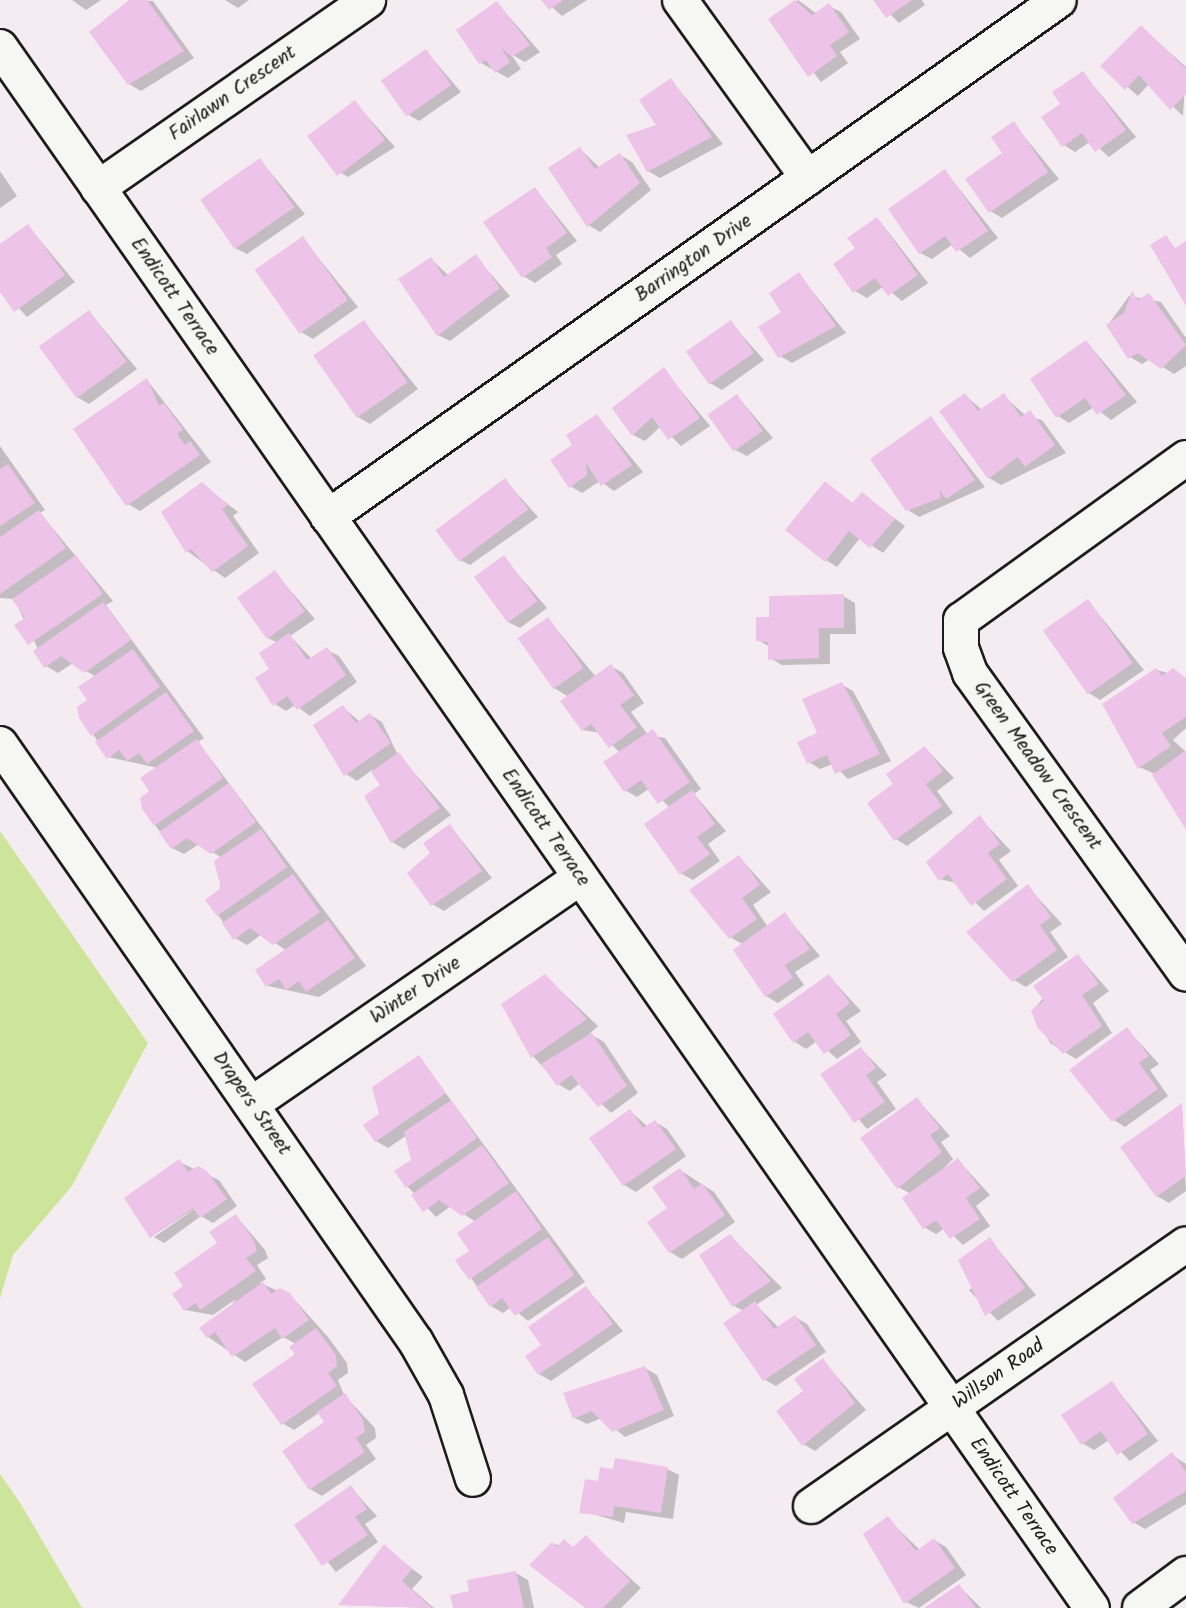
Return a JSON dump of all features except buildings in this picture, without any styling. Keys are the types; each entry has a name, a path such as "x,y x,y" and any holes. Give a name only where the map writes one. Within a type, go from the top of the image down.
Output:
{"street":[{"name":"Fairlawn Crescent","path":"98,188 368,0"},
{"path":"680,0 808,178"},
{"name":"Barrington Drive","path":"328,517 1059,0"},
{"name":"Endicott Terrace","path":"0,47 1092,1608"},
{"name":"Green Meadow Crescent","path":"1186,458 961,620 961,648 970,673 1186,974"},
{"name":"Drapers Street","path":"0,744 416,1342 446,1395 473,1479"},
{"name":"Winter Drive","path":"252,1104 580,878"},
{"name":"Willson Road","path":"811,1506 1186,1244"},
{"path":"1140,1608 1186,1574"}],"green space":[{"path":"0,831 148,1043 72,1186 13,1255 0,1298"},
{"path":"0,1474 19,1501 82,1608 0,1608"}]}
